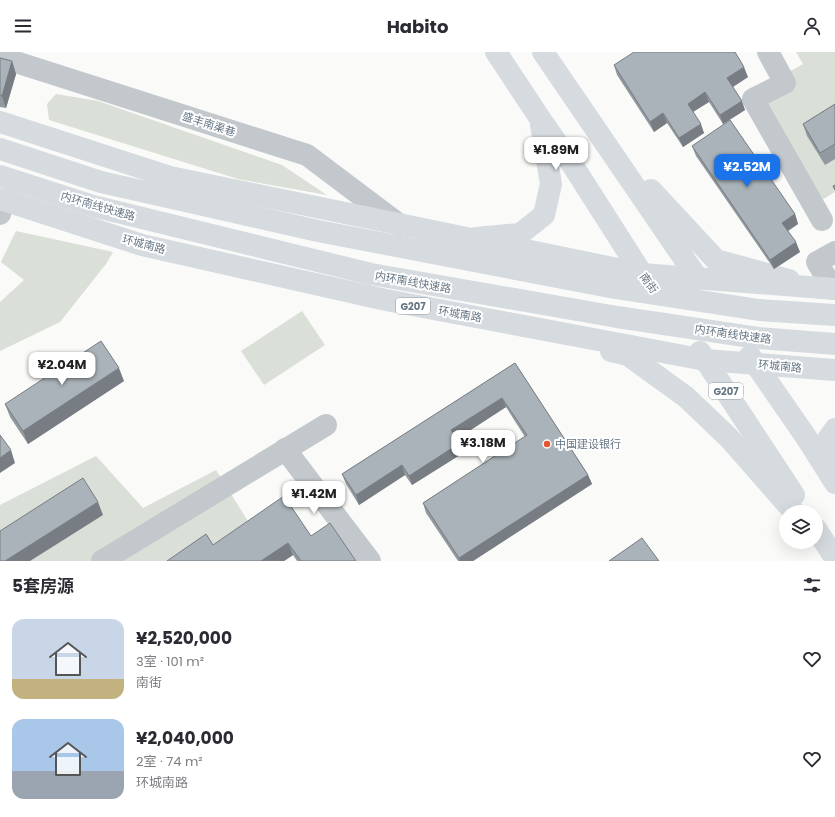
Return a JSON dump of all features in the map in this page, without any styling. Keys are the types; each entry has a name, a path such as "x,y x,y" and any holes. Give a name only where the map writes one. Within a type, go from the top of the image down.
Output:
{"main road":[{"name":"南街","path":"496,52 540,120 570,161 642,274 705,360 800,505"},
{"path":"546,53 832,479"},
{"path":"469,238 520,234 544,215 551,184 540,120"},
{"path":"0,122 170,177 642,274 829,289"},
{"path":"603,140 716,260 829,289"},
{"path":"0,149 102,182 318,231 615,288 758,310 835,315"},
{"name":"内环南线快速路","path":"0,176 94,206 371,274 617,317 758,338 835,344"},
{"name":"环城南路","path":"1,204 142,245 386,300 705,360 835,370"},
{"path":"507,323 628,355 686,397 729,438 788,505"},
{"path":"832,479 828,439 835,429"},
{"path":"823,540 835,559"},
{"path":"823,546 835,559"}],"street":[{"path":"768,52 785,83 753,99 822,220"},
{"name":"盛丰南渠巷","path":"0,57 307,155 400,224"},
{"path":"829,289 817,262 835,252"},
{"path":"102,561 326,425"},
{"path":"285,449 370,561"}],"shaded area":[{"path":"796,52 835,52 835,192 820,201 757,90 803,64"},
{"path":"56,94 98,101 282,165 327,195 238,179 49,120 47,104"},
{"path":"16,231 113,252 106,264 60,322 0,351 0,302 24,280 1,262"},
{"path":"302,311 325,345 264,385 241,351"},
{"path":"96,456 143,508 216,470 256,534 213,561 0,561 0,505"}],"building":[{"path":"634,52 735,52 744,67 727,78 742,101 720,115 705,92 688,104 701,124 679,138 663,113 650,122 614,65"},
{"path":"0,58 12,61 2,96 0,95"},
{"path":"835,104 835,144 820,153 803,124"},
{"path":"730,120 795,214 782,223 796,242 770,260 692,146"},
{"path":"101,341 119,368 23,431 5,404"},
{"path":"515,363 588,475 459,558 423,503 527,435 502,398 451,430 460,443 409,476 402,465 356,495 342,474"},
{"path":"0,435 11,450 0,458"},
{"path":"83,478 98,502 5,561 0,561 0,531"},
{"path":"284,496 311,536 330,523 356,561 301,561 288,543 261,561 167,561 206,534 213,545"},
{"path":"642,538 659,561 609,561"}],"place":[{"name":"中国建设银行","path":"547,444"}]}
